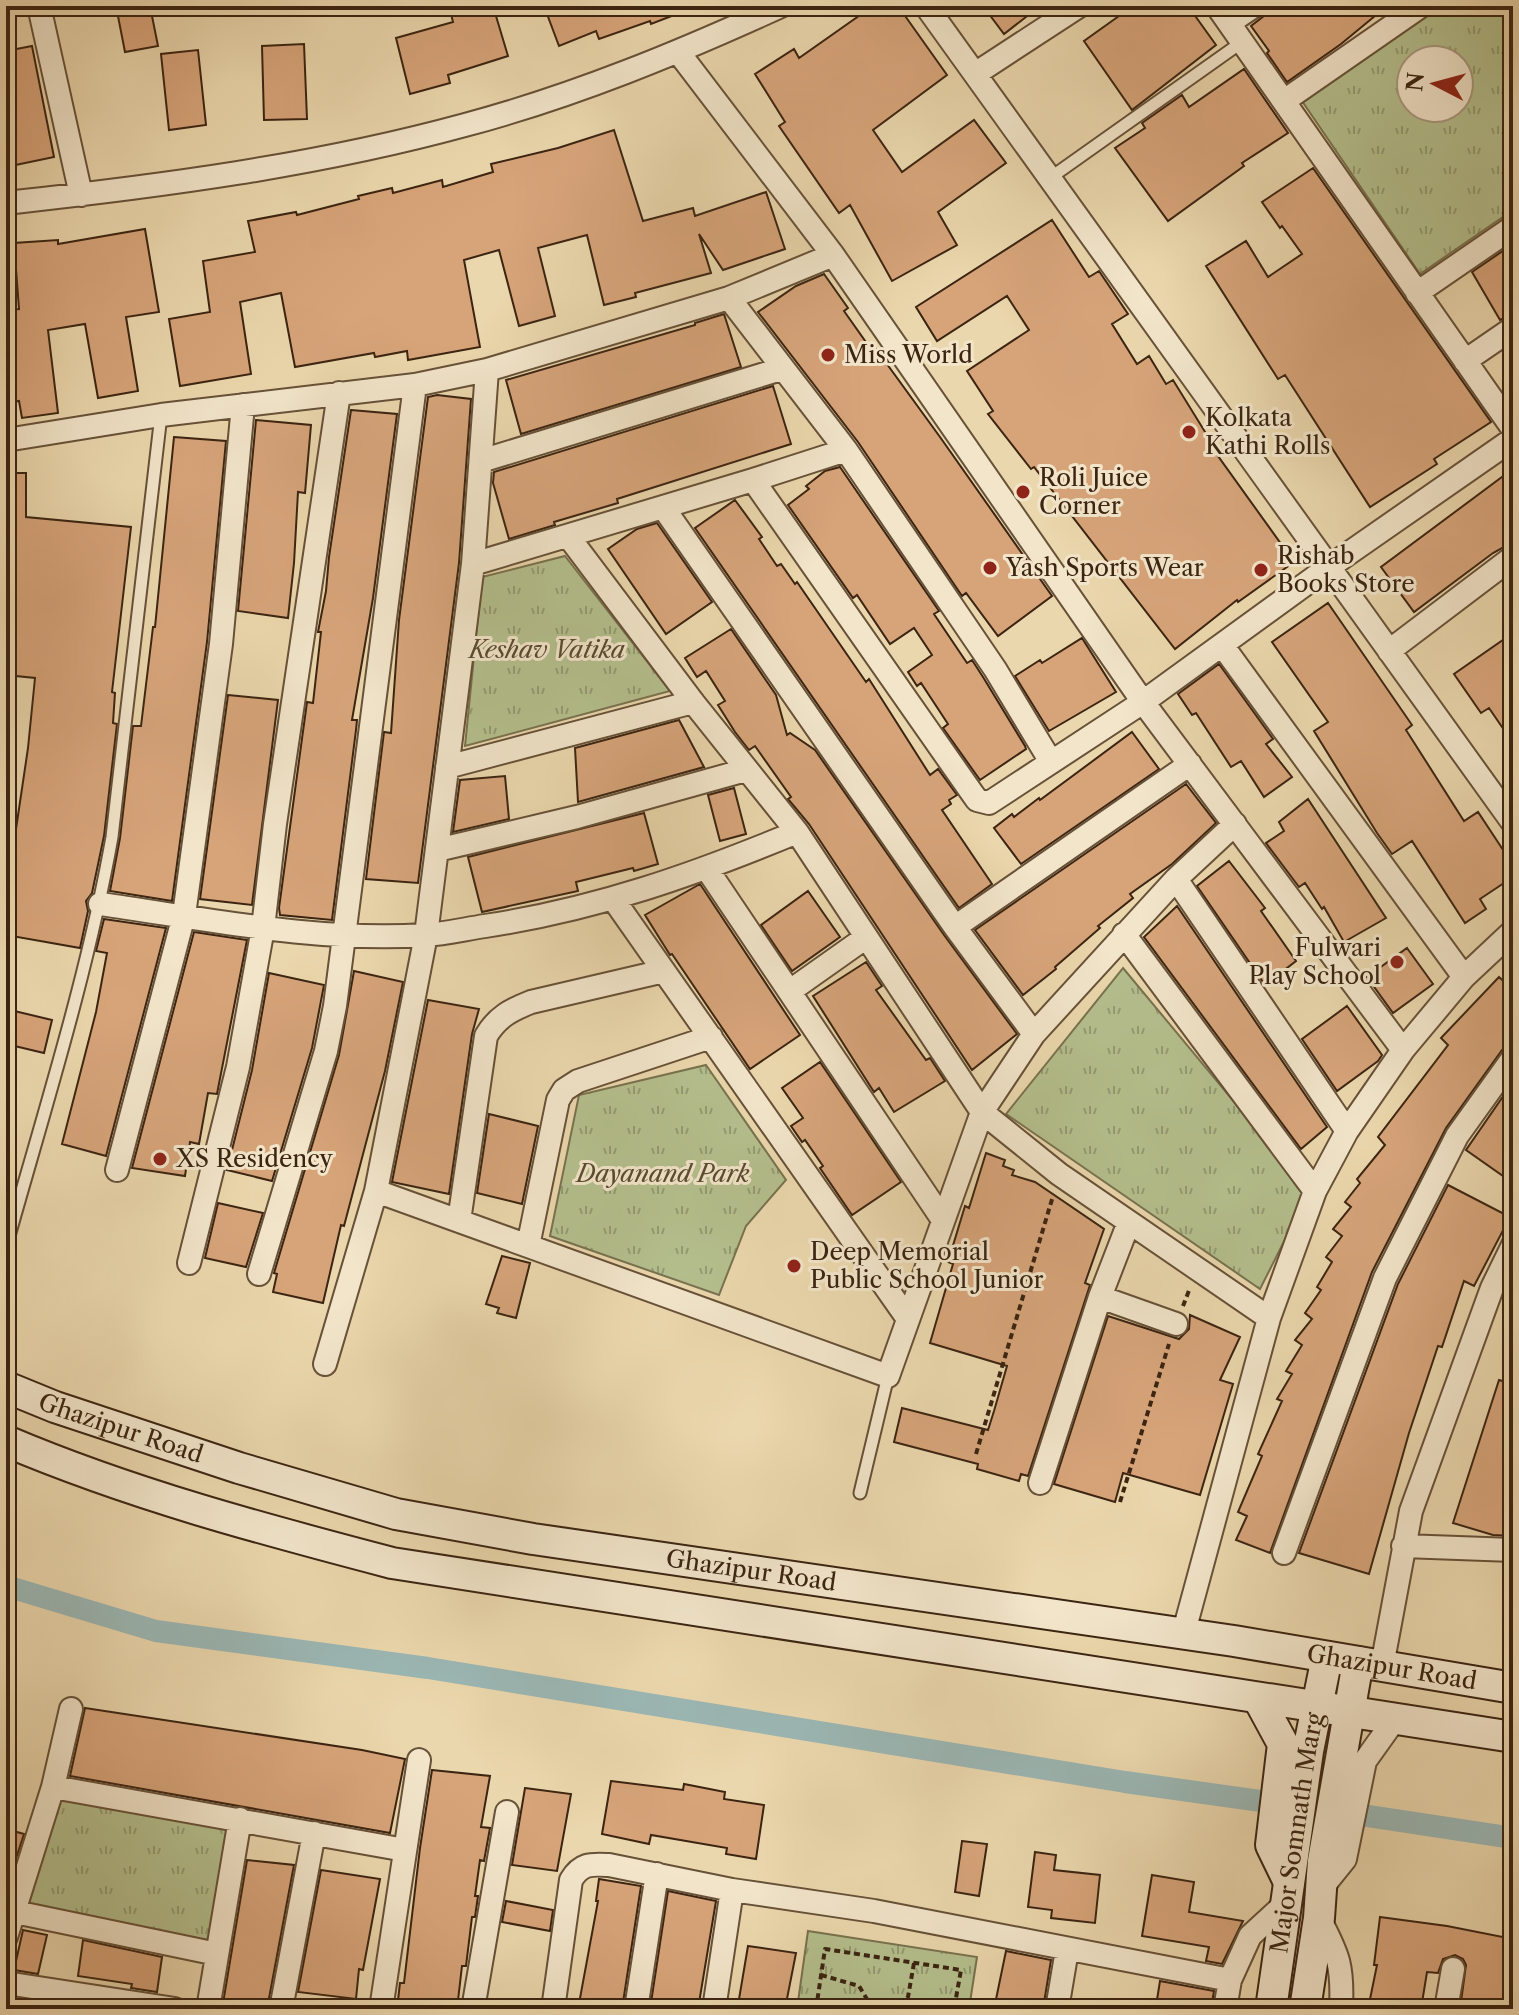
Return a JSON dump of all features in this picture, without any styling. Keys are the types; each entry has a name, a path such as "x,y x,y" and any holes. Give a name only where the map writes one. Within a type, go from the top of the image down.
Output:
{"main road":[{"name":"Ghazipur Road","path":"6,1387 55,1407 225,1464 396,1514 533,1539 1234,1641 1501,1686"},
{"name":"Ghazipur Road","path":"6,1441 43,1457 229,1520 392,1563 1513,1737"},
{"path":"1234,1641 1244,1696 1296,1749"},
{"name":"Major Somnath Marg","path":"1271,2009 1296,1749 1317,1706 1327,1657"},
{"name":"Major Somnath Marg","path":"1305,2009 1352,1761 1349,1712 1370,1664"},
{"path":"1480,1732 1501,1686"}],"street":[{"path":"39,6 81,195"},
{"path":"6,203 81,195 346,154 466,125 595,84 679,53 781,6"},
{"path":"926,6 1513,823"},
{"path":"975,74 1079,6"},
{"path":"1254,6 1223,14 1513,429"},
{"path":"1284,101 1421,6"},
{"path":"679,53 833,255 1143,702 1403,1050"},
{"path":"1417,293 1513,227"},
{"path":"6,440 161,415 415,385 487,370 729,298 833,255"},
{"path":"729,298 846,450 995,669 1051,762"},
{"path":"1465,361 1513,328"},
{"path":"481,461 781,369"},
{"path":"325,1364 376,1191 426,935 473,564 487,370"},
{"path":"259,1274 326,1051 335,1006 415,385"},
{"path":"189,1263 238,1067 263,928 277,809 339,393"},
{"path":"117,1170 184,915 221,644 243,405"},
{"path":"753,480 977,800 989,803 1143,702 1513,439"},
{"path":"473,564 846,450"},
{"path":"663,507 955,927 1034,1034"},
{"path":"568,536 693,702 797,832 982,1112 1059,1174 1269,1318"},
{"path":"1389,651 1511,563"},
{"path":"1222,645 1464,977"},
{"path":"447,767 693,702"},
{"path":"955,927 1190,764"},
{"path":"437,850 577,817 746,770"},
{"path":"376,1191 888,1376 982,1112 1034,1034 1176,879 1235,824"},
{"path":"100,904 263,928 342,935 426,935 509,923 614,900 707,869 797,832"},
{"path":"707,869 943,1220"},
{"path":"1176,879 1347,1131"},
{"path":"614,900 908,1319"},
{"path":"1183,1635 1269,1318 1315,1191 1347,1131 1403,1050 1464,977 1513,931"},
{"path":"1124,934 1315,1191"},
{"path":"790,991 865,938"},
{"path":"459,1221 485,1045 494,1023 511,1010 531,1002 664,971"},
{"path":"528,1246 554,1117 564,1090 578,1081 711,1037"},
{"path":"1284,1553 1385,1278 1457,1136 1513,1058"},
{"path":"1040,1483 1100,1297 1129,1222"},
{"path":"1370,1664 1411,1511 1492,1288 1513,1245"},
{"path":"1100,1297 1176,1324"},
{"path":"1403,1546 1513,1550"},
{"path":"6,1937 53,1787 71,1709"},
{"path":"1352,1761 1369,1754 1395,1719"},
{"path":"381,2009 419,1760"},
{"path":"53,1787 405,1850"},
{"path":"473,2009 507,1812"},
{"path":"208,2009 240,1819"},
{"path":"281,2009 314,1833"},
{"path":"553,2009 571,1880 578,1869 588,1864 874,1911 1230,1980"},
{"path":"1225,2009 1230,1980 1285,1871"},
{"path":"636,2009 657,1874"},
{"path":"1327,1882 1341,1966 1341,2009"},
{"path":"714,2009 732,1890"},
{"path":"15,1912 217,1954"},
{"path":"1057,2009 1067,1950"},
{"path":"1446,2009 1453,1969"},
{"path":"6,1983 175,2009"}],"lane":[{"path":"1050,178 1242,42"},
{"path":"6,1247 80,991 100,904 112,837 161,415"},
{"path":"860,1493 888,1376"}],"path":[{"path":"976,1454 1059,1174"},
{"path":"1120,1502 1176,1324 1198,1268"},
{"path":"816,2009 825,1949 961,1970 954,2009"},
{"path":"890,2009 908,1997 914,1963"},
{"path":"821,1975 859,1986 872,2009 880,2008"}],"green space":[{"path":"1439,6 1503,6 1513,20 1513,210 1420,274 1302,101"},
{"name":"Keshav Vatika","path":"565,556 670,691 465,746 482,577"},
{"path":"1123,968 1309,1192 1260,1289 1006,1114"},
{"name":"Dayanand Park","path":"706,1065 786,1180 746,1226 719,1295 550,1236 579,1095"},
{"path":"53,1787 240,1819 217,1954 15,1912"},
{"path":"808,1931 977,1957 969,2009 797,2009"}],"building":[{"path":"116,6 150,6 158,46 125,52"},
{"path":"449,6 493,6 508,56 448,75 450,83 410,94 396,38 453,22"},
{"path":"544,6 695,7 599,39 596,31 559,46"},
{"path":"873,6 898,6 947,75 873,130 902,172 974,120 1006,163 938,212 957,245 892,281 850,205 839,213 779,126 785,122 755,74 794,49 799,58"},
{"path":"983,6 1040,6 1004,34"},
{"path":"1133,6 1188,6 1216,45 1132,110 1084,41"},
{"path":"1277,6 1387,6 1341,44 1287,82 1251,26"},
{"path":"304,44 307,119 264,120 262,46"},
{"path":"32,46 54,157 6,167 6,51"},
{"path":"198,50 206,125 169,130 161,54"},
{"path":"1244,69 1288,133 1242,163 1244,166 1168,221 1115,148 1145,128 1142,123 1182,95 1189,107"},
{"path":"614,130 643,221 693,208 695,216 766,192 785,249 723,270 699,234 711,273 635,293 636,297 604,305 587,235 538,248 555,316 519,326 499,250 464,260 480,347 408,360 407,351 375,357 374,353 295,367 281,293 240,302 251,374 180,386 169,319 210,312 203,261 255,252 248,221 296,212 297,215 392,188 393,193 442,180 443,187 493,172 491,164 558,148"},
{"path":"1313,168 1491,422 1434,459 1437,464 1370,507 1285,375 1278,379 1206,266 1246,241 1268,277 1302,254 1262,202"},
{"path":"1052,220 1089,277 1099,271 1128,314 1112,324 1137,364 1149,356 1166,384 1173,380 1213,449 1294,562 1237,600 1175,649 1034,467 1031,469 988,414 993,411 967,371 1029,330 1007,296 937,341 916,307"},
{"path":"145,229 159,312 126,317 138,391 98,398 85,324 48,330 58,413 22,418 19,401 6,403 6,310 19,309 14,243 58,240 58,244"},
{"path":"1513,244 1513,314 1500,320 1472,272"},
{"path":"824,274 848,308 844,311 873,352 876,349 1052,596 998,636 966,593 962,596 858,442 758,312 796,286"},
{"path":"724,314 741,367 521,434 506,380"},
{"path":"773,386 791,444 617,499 618,503 509,539 493,483 494,472"},
{"path":"437,395 471,399 459,563 418,883 366,879 384,732 391,733 399,620 428,397"},
{"path":"351,410 397,414 373,598 352,720 357,720 332,920 280,915 279,908 307,702 313,703 321,632 318,632"},
{"path":"256,420 311,425 305,493 298,492 288,618 238,611"},
{"path":"174,437 226,441 207,642 172,901 110,891 120,838 133,726 141,726 155,627"},
{"path":"840,467 939,611 934,614 967,663 972,660 1025,746 1026,749 980,780 943,728 948,724 921,683 917,686 908,672 932,655 914,628 890,644 857,595 853,598 788,505 809,489 806,486 825,471"},
{"path":"6,473 26,473 26,517 131,527 112,692 115,693 113,723 117,724 104,836 92,893 86,901 88,911 80,948 6,935 6,827 16,829 35,678 6,675"},
{"path":"1506,474 1513,485 1513,542 1493,553 1414,612 1381,567"},
{"path":"735,500 762,537 759,539 777,566 781,564 795,584 797,582 866,682 869,679 930,775 938,769 957,795 942,810 992,884 959,908 695,528"},
{"path":"657,523 712,602 666,634 608,549 637,529"},
{"path":"1328,603 1412,725 1406,730 1464,821 1478,812 1513,865 1513,877 1480,899 1486,909 1465,923 1412,841 1392,854 1377,833 1314,731 1328,722 1272,642"},
{"path":"731,629 776,695 787,735 790,733 815,750 1017,1034 972,1070 809,824 788,799 791,797 755,746 749,750 735,732 718,705 725,701 706,671 697,677 685,658"},
{"path":"1513,633 1513,743 1489,708 1481,713 1454,674"},
{"path":"1082,638 1116,692 1049,731 1015,676"},
{"path":"1219,664 1273,739 1266,744 1292,777 1264,797 1241,761 1231,767 1196,713 1192,715 1178,694"},
{"path":"228,695 278,700 252,905 200,899"},
{"path":"679,720 704,767 578,802 575,748"},
{"path":"1132,732 1159,769 1021,864 994,828 1012,814 1014,817 1040,800"},
{"path":"505,776 509,819 453,832 460,780"},
{"path":"1186,784 1216,823 1172,864 1130,894 1133,898 1023,995 975,930"},
{"path":"734,788 746,834 720,841 708,795"},
{"path":"1308,799 1386,918 1344,942 1324,907 1322,909 1305,883 1299,887 1266,843 1284,831 1279,822"},
{"path":"644,813 658,864 576,882 578,891 482,912 468,857"},
{"path":"1229,861 1265,908 1261,911 1296,961 1265,985 1197,886"},
{"path":"700,884 800,1035 750,1069 645,915"},
{"path":"808,891 840,937 792,971 761,925"},
{"path":"1177,906 1327,1127 1301,1149 1144,937"},
{"path":"104,919 166,928 106,1156 62,1144 96,1012 107,953 96,951"},
{"path":"194,932 247,940 217,1094 208,1093 199,1144 190,1142 185,1176 132,1168"},
{"path":"1407,948 1433,984 1393,1013 1367,977"},
{"path":"866,962 882,986 876,990 926,1060 930,1058 945,1081 894,1112 879,1088 874,1092 813,996"},
{"path":"354,971 403,982 385,1071 344,1226 341,1225 323,1303 273,1292 277,1274 274,1273 339,1055"},
{"path":"269,973 324,985 312,1048 272,1181 227,1170 252,1070"},
{"path":"1499,977 1513,990 1513,1044 1502,1050 1446,1128 1372,1272 1270,1553 1236,1540 1247,1516 1238,1512 1262,1456 1258,1454 1282,1401 1277,1399 1292,1374 1286,1371 1302,1345 1295,1340 1312,1319 1305,1313 1321,1290 1317,1287 1332,1262 1326,1257 1342,1236 1333,1229 1351,1207 1345,1202 1360,1183 1357,1179 1385,1145 1378,1137 1448,1045 1441,1038"},
{"path":"428,1000 479,1009 472,1034 449,1194 392,1182"},
{"path":"1347,1006 1382,1055 1337,1091 1302,1039"},
{"path":"6,1009 52,1020 44,1053 6,1044"},
{"path":"820,1062 901,1182 852,1215 820,1168 823,1166 791,1126 803,1118 782,1088"},
{"path":"1513,1082 1513,1183 1466,1150"},
{"path":"489,1114 538,1126 522,1204 477,1193"},
{"path":"986,1153 1005,1160 1003,1166 1014,1170 1012,1175 1035,1182 1104,1229 1085,1283 1090,1285 1028,1476 1021,1474 1019,1481 977,1469 978,1464 894,1442 902,1408 988,1430 1007,1366 930,1343 953,1264 948,1262"},
{"path":"1448,1185 1510,1217 1474,1286 1464,1281 1442,1347 1438,1346 1409,1433 1369,1574 1299,1553 1398,1284"},
{"path":"218,1203 263,1213 246,1267 205,1258"},
{"path":"502,1256 530,1263 516,1318 497,1313 499,1308 486,1304"},
{"path":"1190,1315 1240,1337 1220,1380 1233,1384 1200,1495 1123,1473 1115,1502 1054,1484 1108,1316 1179,1339 1189,1329"},
{"path":"1499,1380 1513,1384 1513,1536 1493,1535 1453,1523"},
{"path":"85,1708 405,1759 390,1833 70,1776"},
{"path":"432,1770 490,1776 481,1827 490,1828 484,1861 480,1860 475,1917 472,1917 466,1966 462,1966 457,2009 397,2009 400,1983 404,1983"},
{"path":"611,1781 683,1790 684,1784 725,1792 724,1799 764,1805 756,1859 726,1854 727,1848 651,1835 649,1844 602,1834"},
{"path":"525,1788 571,1794 557,1871 512,1865"},
{"path":"6,1829 24,1834 7,1886 6,1886"},
{"path":"962,1841 987,1844 979,1896 955,1892"},
{"path":"1035,1852 1056,1855 1054,1870 1100,1875 1095,1923 1051,1918 1052,1910 1028,1907"},
{"path":"247,1860 294,1865 267,2009 222,2009"},
{"path":"321,1870 380,1879 363,1970 359,1969 356,1999 298,1992"},
{"path":"1152,1875 1194,1882 1189,1912 1243,1921 1222,1964 1206,1961 1209,1947 1142,1936"},
{"path":"599,1879 641,1886 622,2009 578,2009 598,1901"},
{"path":"668,1891 716,1901 698,2009 650,2009"},
{"path":"506,1901 553,1910 550,1931 502,1922"},
{"path":"1380,1917 1513,1939 1513,2002 1507,2001 1506,2009 1460,2009 1466,1965 1463,1959 1455,1955 1443,1959 1438,1973 1427,1972 1421,2009 1368,2009 1377,1965 1374,1965"},
{"path":"23,1930 47,1935 38,1974 14,1970"},
{"path":"83,1940 162,1957 157,1992 131,1988 132,1984 78,1976"},
{"path":"748,1946 796,1953 785,2009 738,2005"},
{"path":"1006,1951 1051,1960 1043,2009 994,2009"},
{"path":"1160,1981 1214,1991 1211,2009 1156,2006"}],"waterway":[{"path":"6,1586 156,1631 428,1668 1125,1782 1289,1805"},
{"path":"1335,1811 1513,1838"}],"place":[{"name":"Miss World","path":"828,355"},
{"name":"Kolkata Kathi Rolls","path":"1189,432"},
{"name":"Roli Juice Corner","path":"1023,492"},
{"name":"Yash Sports Wear","path":"990,568"},
{"name":"Rishab Books Store","path":"1261,570"},
{"name":"Fulwari Play School","path":"1397,962"},
{"name":"XS Residency","path":"160,1159"},
{"name":"Deep Memorial Public School Junior","path":"794,1266"}]}
